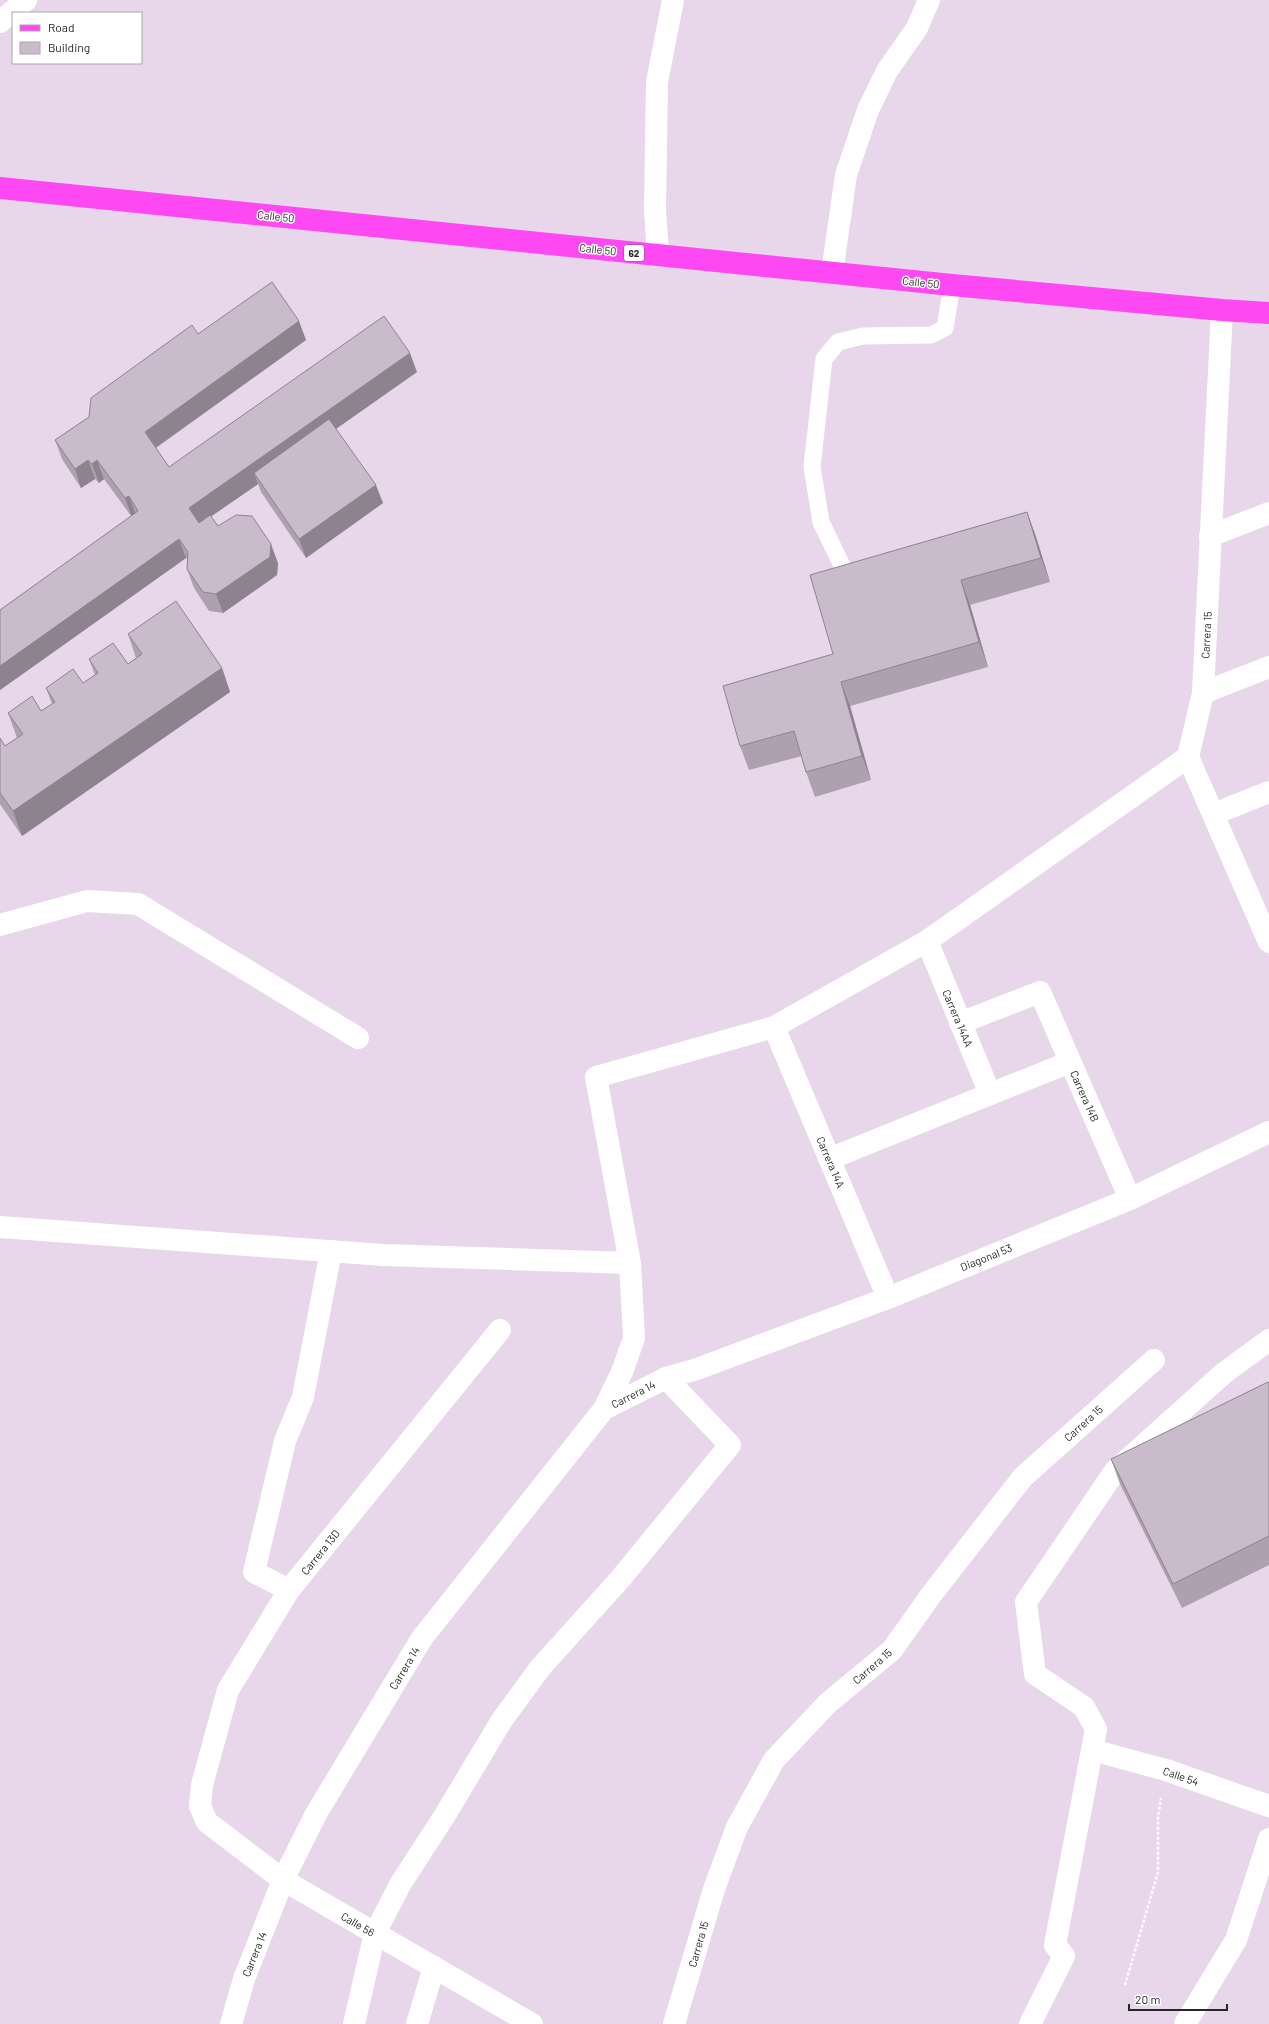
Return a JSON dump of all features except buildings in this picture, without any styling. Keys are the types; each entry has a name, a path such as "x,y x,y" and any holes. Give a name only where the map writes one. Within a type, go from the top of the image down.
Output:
{"main road":[{"name":"Calle 50","path":"0,188 952,285 1269,313"}],"street":[{"path":"0,22 26,0"},
{"path":"658,255 655,210 657,82 673,0"},
{"path":"832,273 846,174 868,110 887,71 917,28 929,0"},
{"name":"Carrera 15","path":"1188,758 1203,693 1222,310"},
{"path":"1210,536 1269,513"},
{"path":"1203,693 1269,667"},
{"path":"604,1409 622,1372 634,1338 630,1263 596,1077 774,1027 927,941 1188,758 1214,814 1269,942"},
{"path":"1214,814 1269,792"},
{"path":"0,925 87,901 138,904 358,1038"},
{"name":"Carrera 14AA","path":"927,941 990,1094"},
{"name":"Carrera 14B","path":"960,1023 1040,992 1130,1198"},
{"name":"Carrera 14A","path":"774,1027 888,1298"},
{"path":"829,1158 1070,1062"},
{"name":"Diagonal 53","path":"697,1369 888,1298 1130,1198 1269,1132"},
{"path":"7,1228 383,1255 630,1263"},
{"path":"289,1590 254,1572 286,1441 303,1397 331,1251"},
{"name":"Carrera 13D","path":"200,1806 202,1785 228,1690 289,1590 500,1330"},
{"path":"1030,2024 1064,1956 1055,1945 1096,1729 1084,1707 1035,1674 1026,1602 1115,1472 1224,1373 1269,1340"},
{"name":"Carrera 15","path":"674,2024 714,1889 734,1834 774,1760 828,1703 892,1650 931,1595 1023,1477 1154,1360"},
{"name":"Carrera 14","path":"231,2024 244,1979 283,1880 316,1814 422,1638 604,1409 666,1378 697,1369"},
{"path":"354,2024 375,1933 401,1883 445,1815 502,1720 540,1668 621,1578 730,1445 666,1378"},
{"name":"Calle 54","path":"1092,1750 1166,1770 1269,1806"},
{"name":"Calle 56","path":"200,1806 207,1822 283,1880 532,2024"},
{"path":"1185,2024 1236,1940 1269,1839"},
{"path":"417,2024 434,1967"}],"lane":[{"path":"846,574 821,522 812,467 824,359 838,342 863,336 930,335 946,328 952,285"}],"path":[{"path":"1125,1985 1158,1872 1158,1817 1166,1770"}]}
